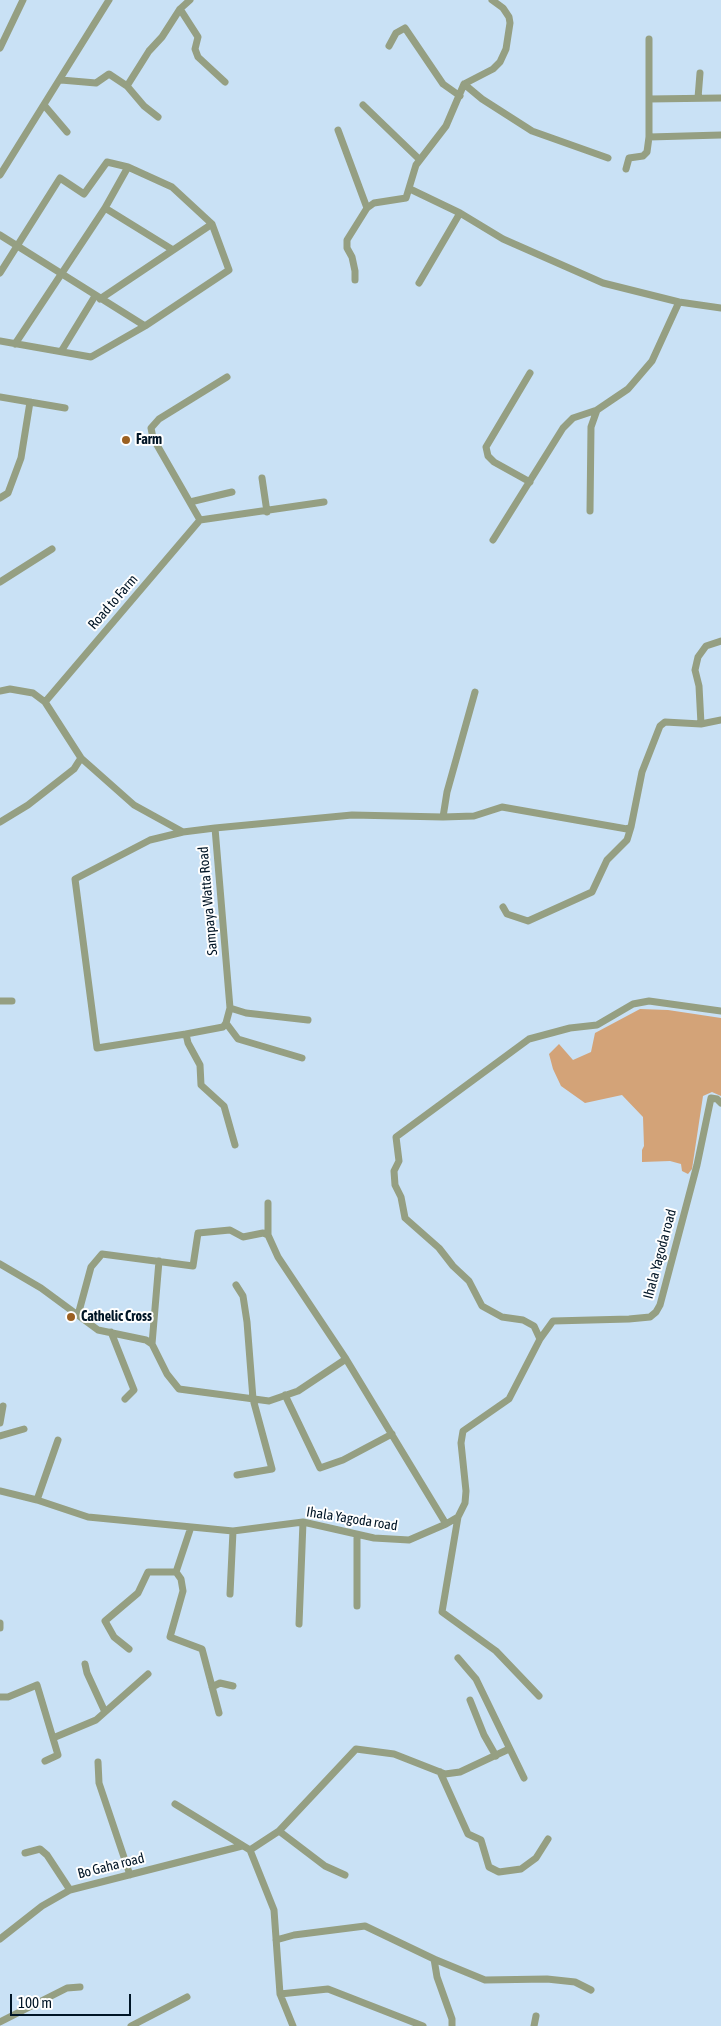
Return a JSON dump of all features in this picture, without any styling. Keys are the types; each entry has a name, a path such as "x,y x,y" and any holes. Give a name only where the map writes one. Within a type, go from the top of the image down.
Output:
{"street":[{"path":"0,48 23,0"},
{"path":"0,175 61,80 109,0"},
{"path":"127,86 149,51 162,37 180,9 190,0"},
{"path":"355,280 355,271 352,257 347,248 347,240 367,208 374,203 406,198 416,165 446,126 464,84 493,69 506,49 509,17 503,8 492,0"},
{"path":"180,9 198,37 195,49 198,57 226,82"},
{"path":"389,46 396,32 406,28 444,84 460,96"},
{"path":"626,169 629,158 643,156 647,152 649,39"},
{"path":"698,98 700,72"},
{"path":"61,80 96,83 110,74 127,86 144,106 158,117"},
{"path":"464,84 482,99 532,131 608,158"},
{"path":"649,99 721,98"},
{"path":"44,105 67,132"},
{"path":"363,105 420,159"},
{"path":"338,130 367,208"},
{"path":"648,137 721,135"},
{"path":"0,273 60,178 84,194 107,162 128,167 172,187 212,224 229,270 145,326 91,356 0,341"},
{"path":"15,344 105,208 128,167"},
{"path":"410,189 460,213 503,240 603,283 679,302 721,308"},
{"path":"105,208 173,250"},
{"path":"419,283 460,213"},
{"path":"62,350 97,297 212,224"},
{"path":"0,235 145,326"},
{"path":"493,540 563,428 573,418 597,410 628,389 652,361 679,302"},
{"path":"530,373 486,446 488,456 494,462 530,482"},
{"path":"227,377 159,419 151,428 153,438 200,520 267,512 324,502"},
{"path":"0,397 65,408"},
{"path":"0,498 8,493 22,458 30,402"},
{"path":"590,511 591,427 597,410"},
{"path":"262,478 267,512"},
{"path":"190,502 232,492"},
{"name":"Road to Farm","path":"45,702 200,520"},
{"path":"0,582 52,549"},
{"path":"701,724 699,686 695,670 698,657 706,646 721,641"},
{"name":"Sampaya Watta Road","path":"0,692 10,688 33,692 45,702 81,758 134,805 183,832 215,828 230,1008 226,1023"},
{"path":"443,818 447,792 475,692"},
{"path":"503,907 507,914 528,921 592,892 607,860 627,840 642,772 660,726 665,722 701,724 721,720"},
{"path":"0,822 36,799 74,769 81,758"},
{"path":"215,828 352,814 443,818 474,816 502,807 627,829 631,827"},
{"path":"183,832 150,840 75,879 97,1048 223,1027 226,1023 238,1039 302,1058"},
{"path":"0,1001 12,1001"},
{"path":"540,1339 534,1326 523,1320 502,1317 482,1306 469,1281 453,1266 439,1248 405,1218 401,1197 395,1185 394,1171 399,1161 396,1137 529,1040 570,1028 597,1025 633,1004 649,1001 721,1011"},
{"path":"230,1008 246,1013 308,1020"},
{"path":"186,1034 188,1043 200,1065 201,1085 224,1106 234,1145"},
{"name":"Ihala Yagoda road","path":"0,1491 37,1500 88,1518 233,1531 303,1522 374,1538 409,1540 446,1524 458,1517 465,1503 466,1491 461,1443 464,1431 509,1398 540,1339 553,1321 650,1317 660,1306 697,1166 711,1098 717,1098 721,1103"},
{"path":"268,1203 268,1235 278,1258 346,1359 446,1524"},
{"path":"78,1315 91,1267 102,1254 193,1266 198,1233 230,1230 242,1237 263,1233 268,1235"},
{"path":"152,1344 159,1261"},
{"path":"0,1264 41,1288 98,1330 146,1340 152,1344 167,1374 179,1389 268,1401 298,1391 346,1359"},
{"path":"236,1286 243,1296 247,1322 253,1399 272,1469 237,1475"},
{"path":"111,1332 134,1390 125,1399"},
{"path":"285,1395 320,1468 343,1460 392,1434"},
{"path":"0,1423 3,1406"},
{"path":"0,1436 24,1429"},
{"path":"37,1500 58,1440"},
{"path":"458,1517 442,1612 496,1651 539,1696"},
{"path":"299,1624 303,1522"},
{"path":"176,1572 191,1526"},
{"path":"230,1594 233,1531"},
{"path":"357,1534 357,1606"},
{"path":"129,1649 114,1637 105,1621 138,1593 148,1572 176,1572"},
{"path":"176,1572 181,1579 182,1591 170,1638 202,1649 219,1713"},
{"path":"0,1623 0,1628"},
{"path":"458,1658 476,1679 524,1778"},
{"path":"85,1664 87,1673 105,1712"},
{"path":"53,1738 96,1720 148,1674"},
{"path":"212,1686 220,1683 233,1686"},
{"path":"0,1697 8,1697 37,1685 58,1755 45,1761"},
{"path":"470,1700 484,1734 496,1756"},
{"path":"250,1850 279,1831 356,1749 394,1754 445,1774 460,1772 509,1749"},
{"path":"98,1762 99,1783 130,1875"},
{"path":"440,1772 468,1834 481,1840 489,1867 499,1872 521,1869 536,1858 548,1839"},
{"path":"174,1804 209,1823 250,1850 274,1910 280,1994 293,2026"},
{"path":"279,1831 325,1866 345,1875"},
{"name":"Bo Gaha road","path":"0,1940 42,1906 70,1890 184,1859 242,1846"},
{"path":"25,1852 40,1849 70,1890"},
{"path":"276,1940 294,1935 365,1926 434,1959 485,1980 547,1979 575,1982 591,1990"},
{"path":"434,1959 437,1976 452,2019 452,2026"},
{"path":"0,2022 67,1988 80,1987"},
{"path":"280,1994 328,1989 423,2026"},
{"path":"131,2026 187,1997"},
{"path":"534,2026 536,2016"}],"shaded area":[{"path":"640,1009 668,1010 721,1018 721,1096 712,1092 703,1096 692,1169 688,1174 682,1171 681,1164 670,1161 642,1162 644,1146 643,1117 622,1095 585,1103 561,1086 553,1069 549,1054 559,1044 573,1060 591,1052 595,1033"}],"place":[{"name":"Farm","path":"126,440"},
{"name":"Cathelic Cross","path":"71,1317"}]}
